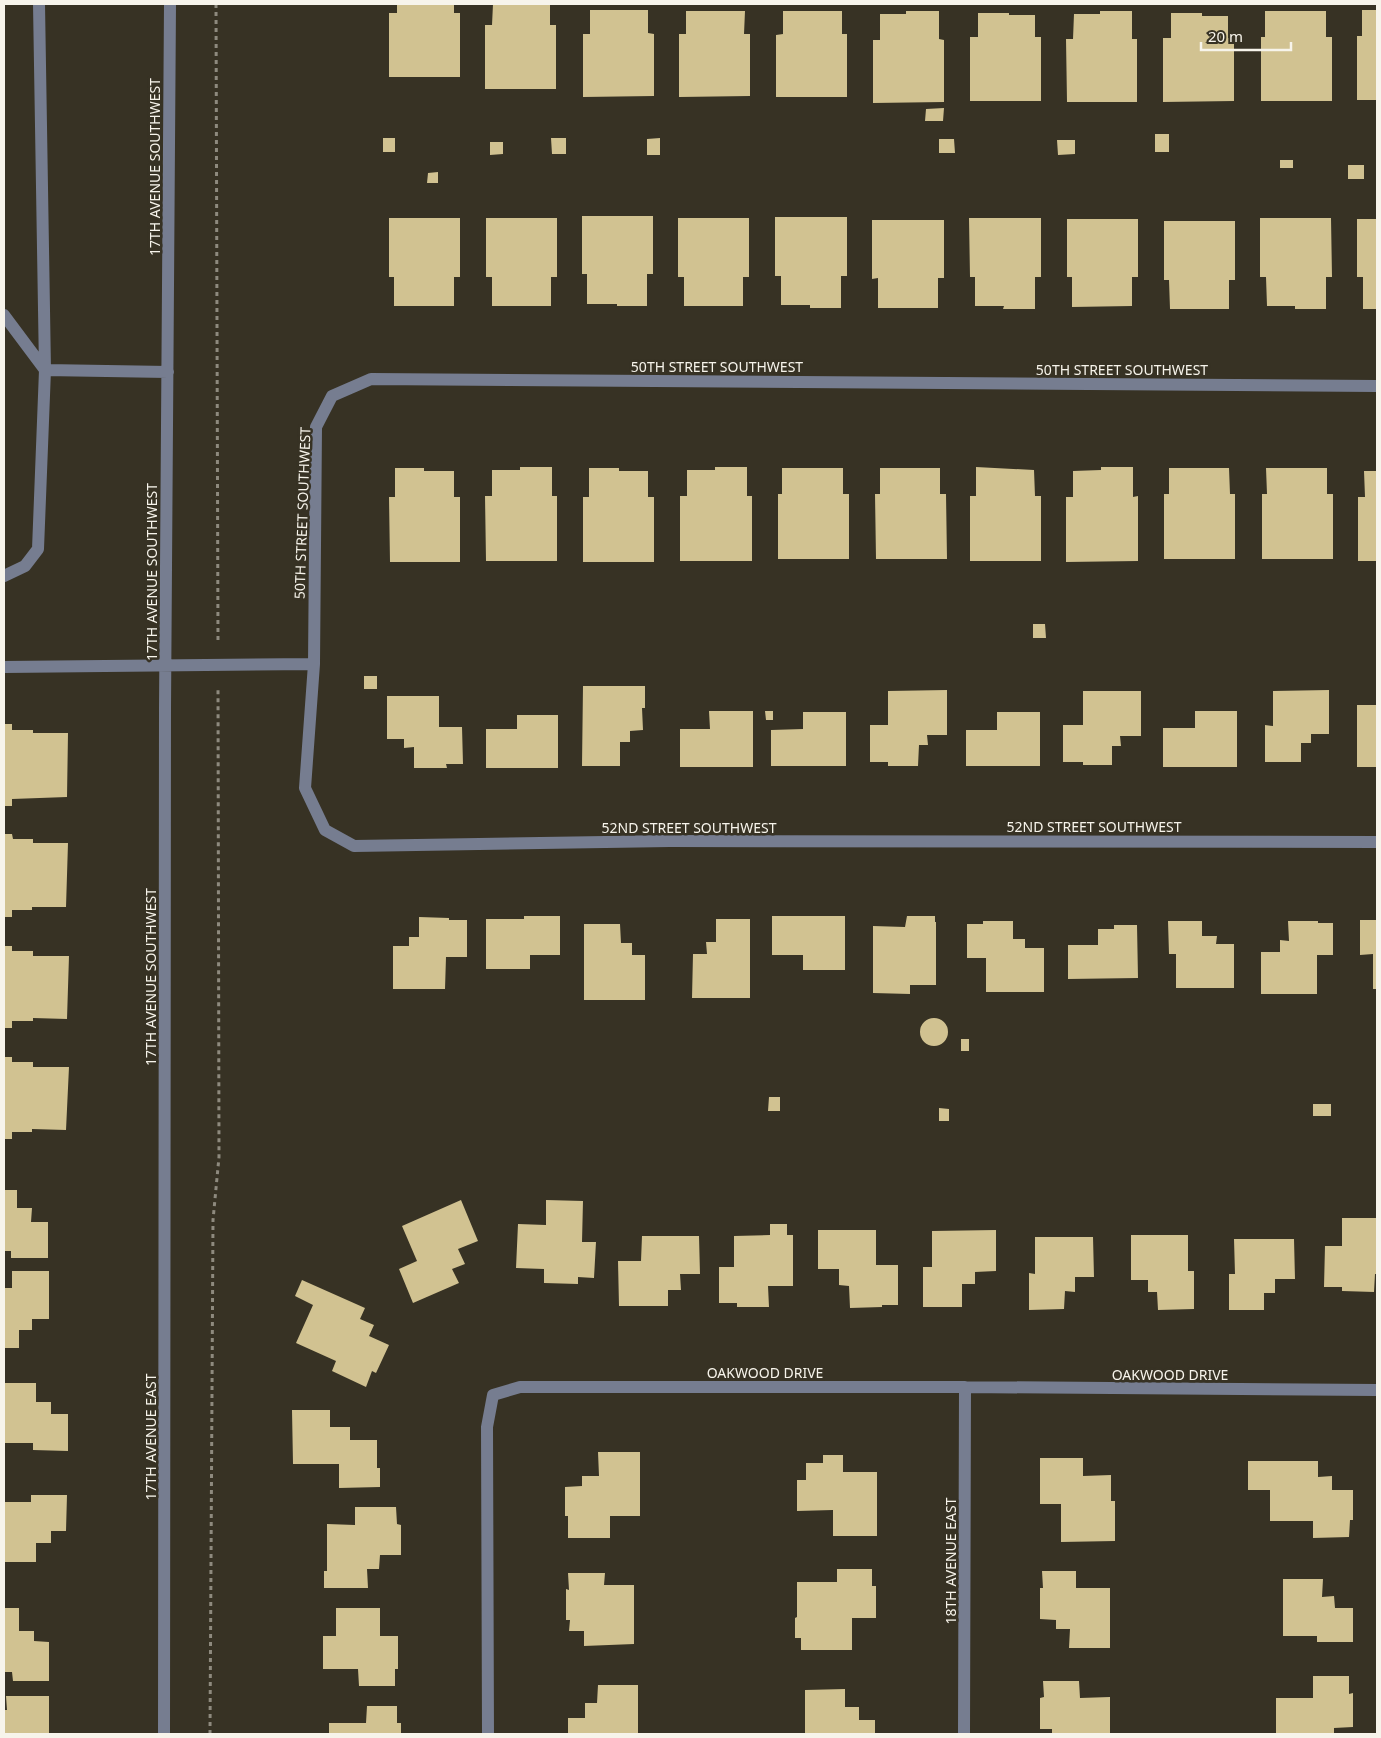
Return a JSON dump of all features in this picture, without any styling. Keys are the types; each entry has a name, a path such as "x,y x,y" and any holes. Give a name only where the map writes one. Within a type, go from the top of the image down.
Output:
{"street":[{"path":"4,576 25,566 38,549 45,370 39,4"},
{"name":"17TH AVENUE SOUTHWEST","path":"165,1140 170,4"},
{"path":"4,315 45,370"},
{"path":"45,370 168,372"},
{"name":"50TH STREET SOUTHWEST","path":"314,664 316,428 332,396 371,379 1377,386"},
{"path":"4,667 314,664"},
{"name":"52ND STREET SOUTHWEST","path":"314,664 305,788 325,830 354,846 670,841 1377,842"},
{"name":"17TH AVENUE EAST","path":"164,1734 165,1140"},
{"name":"OAKWOOD DRIVE","path":"488,1734 487,1427 493,1395 520,1387 965,1387 1377,1390"},
{"name":"18TH AVENUE EAST","path":"964,1734 965,1387"}],"path":[{"path":"210,1734 213,1220 219,1157 216,4"}],"building":[{"path":"397,4 454,4 454,13 460,13 460,77 389,77 389,13 397,13"},
{"path":"493,4 550,4 550,25 556,25 556,89 485,89 485,25 492,25"},
{"path":"590,10 648,10 648,33 654,34 654,96 583,97 583,34 590,34"},
{"path":"1362,10 1377,10 1377,100 1357,100 1357,36 1362,36"},
{"path":"686,11 745,11 744,34 750,34 750,96 679,97 679,34 686,34"},
{"path":"783,11 842,11 842,34 847,34 847,97 776,97 776,35 783,34"},
{"path":"906,11 939,11 939,39 944,40 944,102 873,103 873,40 880,40 880,14 906,14"},
{"path":"1100,11 1132,11 1132,39 1137,39 1137,102 1067,102 1066,39 1073,39 1074,14 1100,14"},
{"path":"1265,11 1326,11 1326,37 1332,37 1332,101 1261,101 1261,37 1265,37"},
{"path":"978,13 1035,15 1035,37 1041,37 1041,101 970,101 970,37 978,37"},
{"path":"1171,13 1202,13 1202,16 1228,16 1228,38 1234,38 1234,101 1163,102 1163,38 1171,38"},
{"path":"944,108 943,121 925,121 926,109"},
{"path":"1155,134 1169,134 1169,152 1155,152"},
{"path":"383,138 395,138 395,152 383,152"},
{"path":"551,138 566,138 566,154 552,154"},
{"path":"660,138 660,155 647,155 647,139"},
{"path":"939,139 954,139 955,153 939,153"},
{"path":"1057,140 1075,140 1075,154 1058,155"},
{"path":"490,142 503,142 503,154 490,155"},
{"path":"1280,160 1293,160 1293,168 1280,168"},
{"path":"1348,165 1364,165 1364,179 1348,179"},
{"path":"438,172 438,183 427,183 428,173"},
{"path":"582,216 653,216 653,274 647,274 647,306 587,304 587,274 582,274"},
{"path":"775,217 847,217 847,276 841,276 841,308 810,308 810,305 781,305 781,276 775,276"},
{"path":"389,218 460,218 460,277 454,277 454,306 394,306 394,277 389,277"},
{"path":"486,218 557,218 557,277 551,277 551,306 492,306 492,277 486,277"},
{"path":"678,218 749,218 749,277 743,277 743,306 684,306 684,277 678,277"},
{"path":"969,218 1041,218 1041,277 1035,277 1035,309 1003,309 1004,306 975,306 975,277 970,277"},
{"path":"1260,218 1331,218 1332,277 1326,277 1326,309 1295,309 1295,306 1267,306 1266,277 1260,277"},
{"path":"1067,219 1138,219 1138,277 1132,277 1132,306 1072,307 1072,277 1067,277"},
{"path":"1357,219 1377,219 1377,309 1363,309 1363,277 1357,277"},
{"path":"872,220 944,220 944,278 938,278 938,308 878,308 878,278 872,279"},
{"path":"1164,221 1235,221 1235,280 1229,280 1229,309 1170,309 1169,280 1164,280"},
{"path":"520,467 552,467 552,496 557,496 557,561 486,561 485,496 492,496 492,470 520,470"},
{"path":"715,467 747,467 747,496 752,496 752,561 680,561 680,496 687,496 687,470 715,470"},
{"path":"976,467 1034,470 1035,496 1041,496 1041,561 970,561 970,496 976,496"},
{"path":"1101,467 1133,467 1133,497 1138,496 1138,561 1066,562 1066,497 1073,497 1073,471 1101,470"},
{"path":"395,468 424,468 424,471 454,471 454,497 460,497 460,562 390,562 389,497 395,497"},
{"path":"589,468 619,468 619,471 648,471 648,497 654,497 654,562 583,562 583,497 589,497"},
{"path":"782,468 843,468 843,494 849,494 849,559 778,559 778,494 782,494"},
{"path":"880,468 940,468 940,494 946,494 947,559 876,559 875,494 880,494"},
{"path":"1169,468 1229,468 1230,494 1235,494 1235,559 1164,559 1164,494 1169,494"},
{"path":"1266,468 1327,468 1327,494 1333,494 1333,559 1262,559 1262,494 1267,494"},
{"path":"1364,471 1377,471 1377,561 1358,561 1358,497 1365,497"},
{"path":"1033,624 1045,624 1046,638 1033,638"},
{"path":"364,676 377,676 377,689 364,689"},
{"path":"583,686 645,686 645,708 642,708 643,730 630,731 630,742 620,742 620,766 582,766"},
{"path":"947,690 947,735 927,735 928,745 919,745 918,766 888,766 888,762 870,762 870,725 888,725 888,691"},
{"path":"1329,690 1329,734 1311,734 1311,743 1301,743 1301,762 1265,762 1265,725 1273,726 1273,691"},
{"path":"1083,691 1141,691 1141,736 1120,736 1121,746 1112,746 1112,765 1083,765 1083,762 1063,762 1063,725 1083,725"},
{"path":"387,696 439,696 439,727 462,727 463,764 446,764 447,768 414,768 414,747 404,748 404,739 387,739"},
{"path":"1357,705 1377,705 1377,767 1357,767"},
{"path":"709,711 753,711 753,767 680,767 680,729 710,729"},
{"path":"765,711 773,711 773,720 766,720"},
{"path":"1195,711 1237,711 1237,767 1163,767 1163,728 1195,728"},
{"path":"803,712 846,712 846,766 771,766 771,730 803,729"},
{"path":"997,712 1040,712 1040,766 966,766 966,730 997,730"},
{"path":"517,715 558,715 558,768 486,768 486,729 517,729"},
{"path":"4,724 12,724 12,730 33,730 33,733 68,733 67,797 12,799 12,806 4,806"},
{"path":"4,834 12,834 13,839 33,839 33,843 68,843 66,907 32,907 32,910 12,910 12,917 4,917"},
{"path":"524,916 560,916 560,955 530,955 530,969 486,969 486,919 524,919"},
{"path":"772,916 845,916 845,970 803,970 803,955 772,955"},
{"path":"907,916 935,916 936,985 910,985 910,994 873,993 873,926 905,927"},
{"path":"419,917 467,920 467,957 446,957 445,989 393,989 393,946 409,946 409,937 419,937"},
{"path":"716,919 750,919 750,998 692,998 693,954 707,954 706,942 716,942"},
{"path":"1360,920 1377,920 1377,989 1373,989 1373,954 1360,955"},
{"path":"983,921 1013,921 1013,939 1025,939 1025,948 1044,948 1044,992 986,992 986,958 967,958 967,924 983,924"},
{"path":"1168,921 1202,921 1202,936 1217,936 1216,944 1234,944 1234,988 1176,988 1176,954 1169,954"},
{"path":"1288,921 1333,923 1333,955 1317,955 1317,994 1261,994 1261,952 1280,952 1280,940 1289,941"},
{"path":"584,924 620,924 621,943 632,943 632,955 645,955 645,1000 584,1000"},
{"path":"1114,925 1137,925 1138,978 1068,979 1068,945 1098,945 1098,929 1114,929"},
{"path":"4,946 12,946 12,951 33,951 33,956 69,956 67,1019 33,1018 33,1021 12,1021 12,1028 4,1028"},
{"path":"934,1018 944,1022 948,1032 944,1042 934,1046 924,1042 920,1032 924,1022"},
{"path":"961,1039 969,1039 969,1051 961,1051"},
{"path":"4,1057 12,1057 12,1062 33,1062 33,1067 69,1067 66,1130 32,1129 32,1132 12,1132 12,1139 4,1139"},
{"path":"769,1097 780,1097 780,1111 768,1111"},
{"path":"1313,1104 1331,1104 1331,1116 1313,1116"},
{"path":"939,1108 949,1109 949,1121 939,1121"},
{"path":"4,1190 17,1190 17,1208 32,1208 31,1222 48,1222 48,1258 11,1258 11,1251 4,1251"},
{"path":"461,1200 478,1241 458,1249 465,1264 452,1269 459,1283 413,1303 399,1269 417,1261 402,1226"},
{"path":"546,1200 583,1201 582,1242 596,1242 594,1278 578,1277 578,1284 544,1283 544,1269 516,1268 518,1224 546,1225"},
{"path":"1342,1218 1377,1218 1377,1274 1375,1274 1374,1292 1342,1291 1342,1287 1324,1287 1325,1246 1342,1246"},
{"path":"770,1224 787,1224 787,1235 793,1235 793,1286 768,1286 769,1307 737,1307 737,1303 719,1303 719,1267 734,1267 734,1236 770,1235"},
{"path":"818,1230 876,1230 876,1265 898,1265 898,1305 850,1308 849,1286 839,1285 839,1269 818,1269"},
{"path":"996,1230 996,1271 975,1272 975,1284 962,1284 962,1307 923,1307 923,1267 932,1267 932,1231"},
{"path":"1131,1235 1188,1235 1188,1271 1194,1271 1194,1309 1158,1310 1157,1292 1148,1292 1148,1280 1131,1280"},
{"path":"642,1236 699,1236 700,1274 680,1274 681,1290 668,1290 668,1306 619,1306 618,1261 641,1261"},
{"path":"1035,1237 1093,1237 1094,1277 1075,1277 1075,1292 1065,1291 1064,1309 1029,1310 1029,1273 1035,1274"},
{"path":"1234,1239 1294,1239 1295,1279 1275,1279 1275,1293 1264,1293 1264,1310 1229,1310 1229,1274 1235,1274"},
{"path":"12,1271 49,1271 49,1319 32,1319 32,1330 19,1330 19,1348 4,1348 4,1288 12,1288"},
{"path":"302,1280 365,1308 360,1319 374,1325 369,1336 389,1345 376,1373 372,1371 366,1387 332,1371 336,1361 296,1343 313,1305 295,1296"},
{"path":"4,1383 36,1383 36,1402 51,1402 51,1414 68,1414 68,1451 33,1450 33,1443 4,1443"},
{"path":"292,1410 330,1410 330,1427 350,1427 350,1440 377,1440 377,1468 380,1468 380,1487 339,1488 339,1464 293,1464"},
{"path":"598,1452 640,1452 640,1516 610,1516 610,1538 568,1538 568,1516 565,1516 565,1487 582,1486 582,1476 599,1476"},
{"path":"823,1455 843,1455 843,1472 877,1472 877,1536 833,1536 833,1510 797,1511 797,1480 806,1480 806,1463 823,1463"},
{"path":"1040,1458 1083,1458 1083,1476 1111,1475 1111,1501 1115,1501 1115,1541 1061,1542 1061,1504 1040,1504"},
{"path":"1248,1461 1318,1461 1318,1477 1332,1476 1332,1490 1353,1490 1353,1520 1350,1520 1349,1537 1313,1538 1313,1521 1270,1521 1270,1490 1248,1490"},
{"path":"31,1495 67,1495 66,1531 51,1531 51,1543 36,1543 36,1562 4,1562 4,1502 31,1502"},
{"path":"355,1507 396,1507 397,1524 401,1525 401,1555 380,1555 379,1569 367,1569 368,1588 324,1588 324,1571 327,1571 327,1524 355,1525"},
{"path":"837,1569 872,1569 872,1586 876,1586 876,1618 852,1618 852,1650 801,1650 801,1638 795,1638 797,1582 837,1582"},
{"path":"1042,1571 1076,1571 1076,1588 1110,1588 1110,1648 1069,1648 1070,1629 1056,1629 1056,1620 1040,1619 1040,1588 1043,1588"},
{"path":"568,1573 605,1573 604,1585 634,1585 634,1644 584,1646 584,1631 569,1631 570,1620 566,1620 566,1589 569,1590"},
{"path":"1283,1579 1323,1579 1322,1597 1334,1596 1335,1608 1353,1608 1353,1642 1317,1642 1317,1636 1283,1636"},
{"path":"4,1608 19,1608 19,1631 34,1631 34,1641 49,1642 49,1681 13,1681 12,1672 4,1672"},
{"path":"336,1608 380,1608 380,1636 398,1636 398,1669 395,1669 395,1686 359,1686 358,1669 323,1669 323,1636 336,1636"},
{"path":"1313,1676 1349,1676 1349,1694 1353,1693 1353,1727 1334,1728 1334,1734 1276,1734 1276,1698 1313,1698"},
{"path":"1043,1681 1079,1681 1080,1698 1110,1697 1110,1734 1052,1734 1052,1729 1040,1729 1040,1698 1044,1697"},
{"path":"598,1685 638,1685 638,1734 568,1734 568,1718 585,1718 585,1703 597,1703"},
{"path":"845,1689 845,1707 859,1707 859,1720 875,1720 875,1734 805,1734 805,1690"},
{"path":"6,1696 49,1696 49,1734 4,1734 4,1710 7,1710"},
{"path":"367,1706 397,1706 397,1723 401,1723 401,1734 329,1734 329,1723 366,1723"}]}
